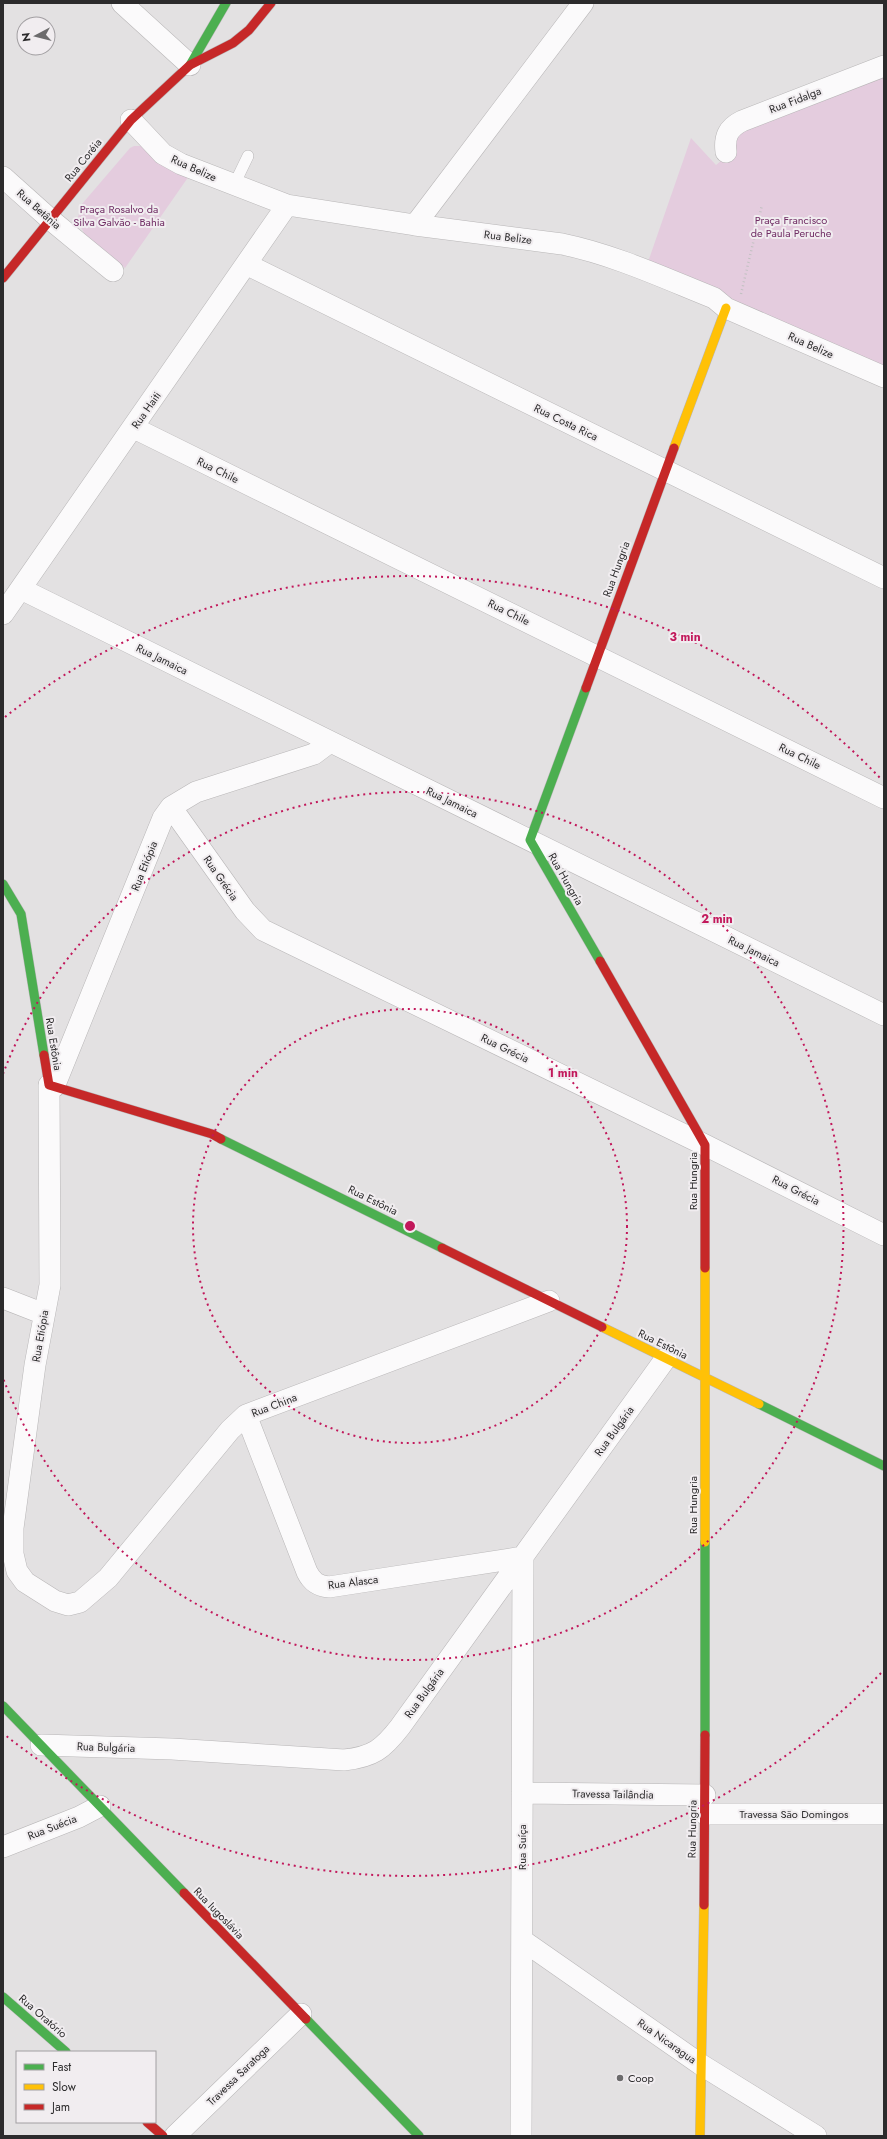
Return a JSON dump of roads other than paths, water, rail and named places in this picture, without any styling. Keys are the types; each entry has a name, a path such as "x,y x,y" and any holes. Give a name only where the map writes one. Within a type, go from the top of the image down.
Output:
{"street":[{"path":"122,3 190,65"},
{"name":"Rua Coréia","path":"190,65 226,3"},
{"name":"Rua Coréia","path":"3,278 131,120 190,65 233,43 249,30 272,3"},
{"path":"415,225 584,3"},
{"name":"Rua Fidalga","path":"726,152 726,135 735,124 884,66"},
{"name":"Rua Belize","path":"131,120 163,154 172,159 287,205 415,225 562,244 585,249 609,256 714,298 731,310 884,377"},
{"name":"Rua Betânia","path":"3,177 51,220 113,271"},
{"name":"Rua Haiti","path":"3,614 248,265 287,205"},
{"name":"Rua Costa Rica","path":"248,265 884,578"},
{"name":"Rua Hungria","path":"700,2136 705,1804 705,1145 530,840 666,471 731,310"},
{"name":"Rua Chile","path":"134,428 597,655 884,798"},
{"name":"Rua Jamaica","path":"21,589 884,1015"},
{"name":"Rua Etiópia","path":"25,1582 17,1571 13,1554 14,1528 35,1365 50,1286 51,1086 163,818 171,807 196,792 314,754 330,742"},
{"name":"Rua Grécia","path":"171,807 245,911 263,930 705,1145 884,1235"},
{"name":"Rua Estônia","path":"3,884 21,914 51,1086 212,1134 884,1466"},
{"path":"3,1298 44,1314"},
{"name":"Rua China","path":"25,1582 55,1601 68,1605 80,1602 92,1594 108,1578 230,1430 246,1415 549,1301"},
{"name":"Rua Bulgária","path":"41,1745 172,1749 344,1760 360,1758 373,1754 392,1738 666,1358"},
{"name":"Rua Alasca","path":"246,1415 307,1572 311,1579 320,1585 329,1587 523,1558"},
{"name":"Rua Suíça","path":"521,2136 523,1558"},
{"name":"Rua Iugoslávia","path":"3,1706 419,2136"},
{"name":"Travessa Tailândia","path":"522,1793 705,1804"},
{"name":"Travessa São Domingos","path":"705,1804 884,1814"},
{"name":"Rua Suécia","path":"3,1847 79,1817 100,1806"},
{"name":"Rua Nicaragua","path":"522,1940 700,2064 810,2134"},
{"name":"Rua Oratório","path":"3,1997 65,2051"},
{"name":"Travessa Saratoga","path":"175,2136 301,2014"},
{"path":"148,2123 163,2136"}],"lane":[{"path":"234,185 248,156"}],"place":[{"name":"Coop","path":"620,2078"}],"park label":[{"name":"Praça Rosalvo da Silva Galvăo - Bahia","path":"119,215"},
{"name":"Praça Francisco de Paula Peruche","path":"791,226"}]}
